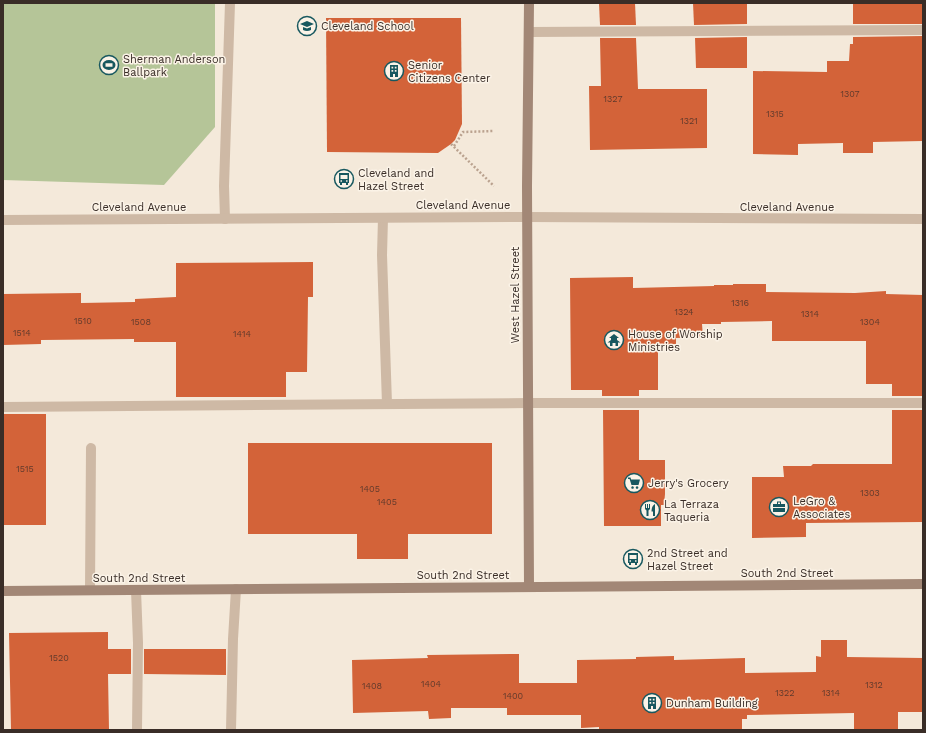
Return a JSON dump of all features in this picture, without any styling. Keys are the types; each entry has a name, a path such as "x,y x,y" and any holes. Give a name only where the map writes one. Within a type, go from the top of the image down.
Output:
{"street":[{"path":"225,219 224,178 230,3"},
{"name":"West Hazel Street","path":"529,3 527,217 529,587"},
{"path":"529,32 923,30"},
{"name":"Cleveland Avenue","path":"3,220 527,217 923,219"},
{"path":"383,218 382,255 387,404"},
{"path":"3,407 528,403 923,403"},
{"path":"90,590 91,448"},
{"name":"South 2nd Street","path":"3,591 923,584"},
{"path":"230,730 236,589"},
{"path":"136,590 138,643 137,730"}],"path":[{"path":"494,131 463,132 453,145 494,186"}],"green space":[{"name":"Sherman Anderson Ballpark","path":"3,3 215,3 215,127 164,185 3,180"}],"building":[{"path":"599,3 635,3 636,25 600,25"},
{"path":"693,3 747,3 747,24 694,25"},
{"path":"853,3 923,3 923,24 853,24"},
{"name":"Senior Citizens Center","path":"326,18 461,18 462,124 455,140 438,153 327,152"},
{"path":"923,36 923,141 873,142 873,153 843,153 843,143 798,144 798,155 753,154 753,71 827,72 827,61 849,61 850,44 853,44 853,37"},
{"path":"747,37 747,68 696,68 695,38"},
{"path":"600,38 636,38 638,89 707,89 707,148 590,150 589,86 601,86"},
{"path":"313,262 313,297 308,297 307,372 286,372 286,397 176,397 176,342 134,342 134,339 41,340 41,344 3,345 3,294 81,293 81,303 135,302 135,299 176,297 176,263"},
{"path":"633,277 633,288 766,284 766,292 855,293 886,291 886,294 923,295 923,396 892,396 892,384 866,384 866,341 772,341 772,321 702,324 703,337 676,338 676,344 658,345 658,390 639,390 639,396 602,396 602,390 571,390 570,278"},
{"name":"Jerry's Grocery","path":"603,410 639,410 639,460 665,460 665,494 664,505 661,505 661,526 604,526"},
{"path":"892,410 923,410 923,522 806,523 806,537 752,538 752,477 784,477 783,466 811,466 813,464 892,464"},
{"path":"3,414 46,414 46,525 3,525"},
{"path":"248,443 492,443 492,534 408,534 408,559 357,559 357,534 248,534"},
{"path":"108,632 108,649 131,649 131,674 108,674 109,730 11,730 9,633"},
{"path":"821,640 847,640 847,657 923,658 923,712 898,712 898,730 854,730 854,713 747,715 747,719 742,719 742,730 599,730 599,727 581,728 581,715 507,715 507,708 451,708 451,718 429,719 428,711 353,713 352,660 428,658 427,655 519,654 519,683 577,683 577,660 636,659 636,657 674,656 674,660 745,658 745,673 816,672 816,656 821,657"},
{"path":"144,649 226,649 226,675 144,674"}],"place":[{"name":"Cleveland School","path":"307,26"},
{"name":"Sherman Anderson Ballpark","path":"109,65"},
{"name":"Senior Citizens Center","path":"394,71"},
{"name":"Cleveland and Hazel Street","path":"344,179"},
{"name":"House of Worship Ministries","path":"614,340"},
{"name":"Jerry's Grocery","path":"634,483"},
{"name":"LeGro & Associates","path":"779,507"},
{"name":"La Terraza Taqueria","path":"650,510"},
{"name":"2nd Street and Hazel Street","path":"633,559"},
{"name":"Dunham Building","path":"652,703"}]}
